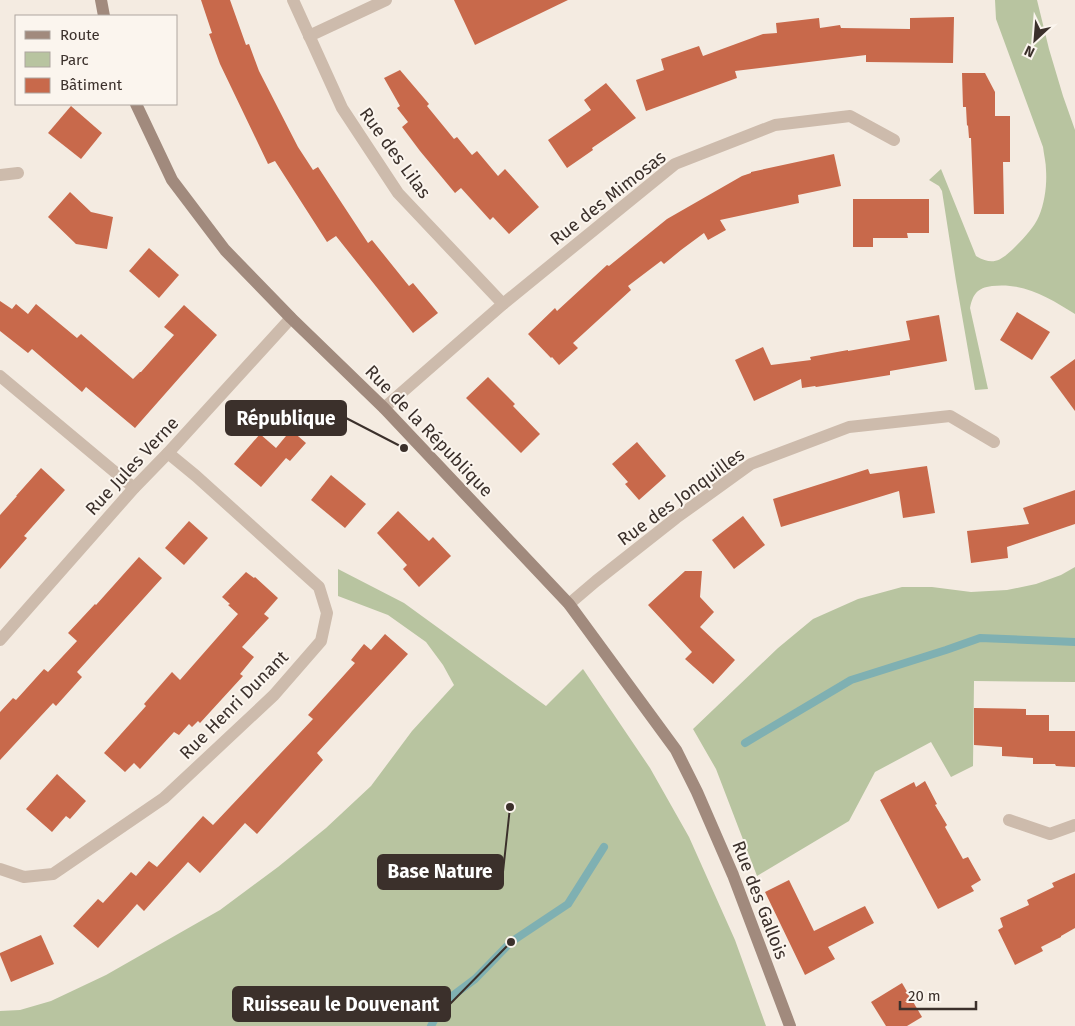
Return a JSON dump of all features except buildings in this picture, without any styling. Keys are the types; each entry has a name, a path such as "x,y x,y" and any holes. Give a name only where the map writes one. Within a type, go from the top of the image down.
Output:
{"main road":[{"path":"101,0 104,15"},
{"name":"Rue de la République","path":"136,105 172,180 225,250 291,318 384,408 569,604 676,750 695,787"},
{"name":"Rue des Gallois","path":"695,787 733,875 790,1026"}],"street":[{"name":"Rue des Lilas","path":"293,0 342,108 398,193 503,304"},
{"path":"309,36 386,0"},
{"name":"Rue des Mimosas","path":"384,408 503,304 675,164 775,125 850,116 894,140"},
{"path":"0,175 18,173"},
{"name":"Rue Jules Verne","path":"0,640 134,488 291,318"},
{"path":"0,376 134,488"},
{"name":"Rue des Jonquilles","path":"569,604 676,518 751,464 849,427 950,416 994,442"},
{"name":"Rue Henri Dunant","path":"0,869 24,877 53,874 164,798 274,695 321,641 327,613 319,587 168,453"},
{"path":"1009,820 1050,834 1075,825"}],"green space":[{"path":"995,0 1037,0 1049,49 1075,130 1075,314 1036,292 1015,286 992,286 976,292 970,308 988,389 975,390 942,191 939,186 929,180 941,169 976,256 987,261 996,261 1008,253 1034,225 1043,205 1046,181 1043,147 996,19"},
{"path":"1075,567 1075,682 974,681 973,766 951,777 931,742 875,772 849,821 757,876 716,769 693,729 778,648 813,619 858,599 902,587 932,587 971,592 1007,590 1036,584 1061,575"},
{"path":"338,569 404,603 546,706 583,669 650,768 689,837 735,940 766,1026 0,1026 0,1011 20,1010 51,1001 106,975 220,910 278,867 326,828 371,786 412,731 454,685 443,665 426,642 388,615 338,596"}],"waterway":[{"path":"745,743 851,680 980,638 1075,642"},
{"path":"431,1026 443,1003 475,979 511,942 568,904 604,847"}],"place":[{"name":"République","path":"404,448"},
{"name":"Base Nature","path":"510,807"},
{"name":"Ruisseau le Douvenant","path":"511,942"}]}
